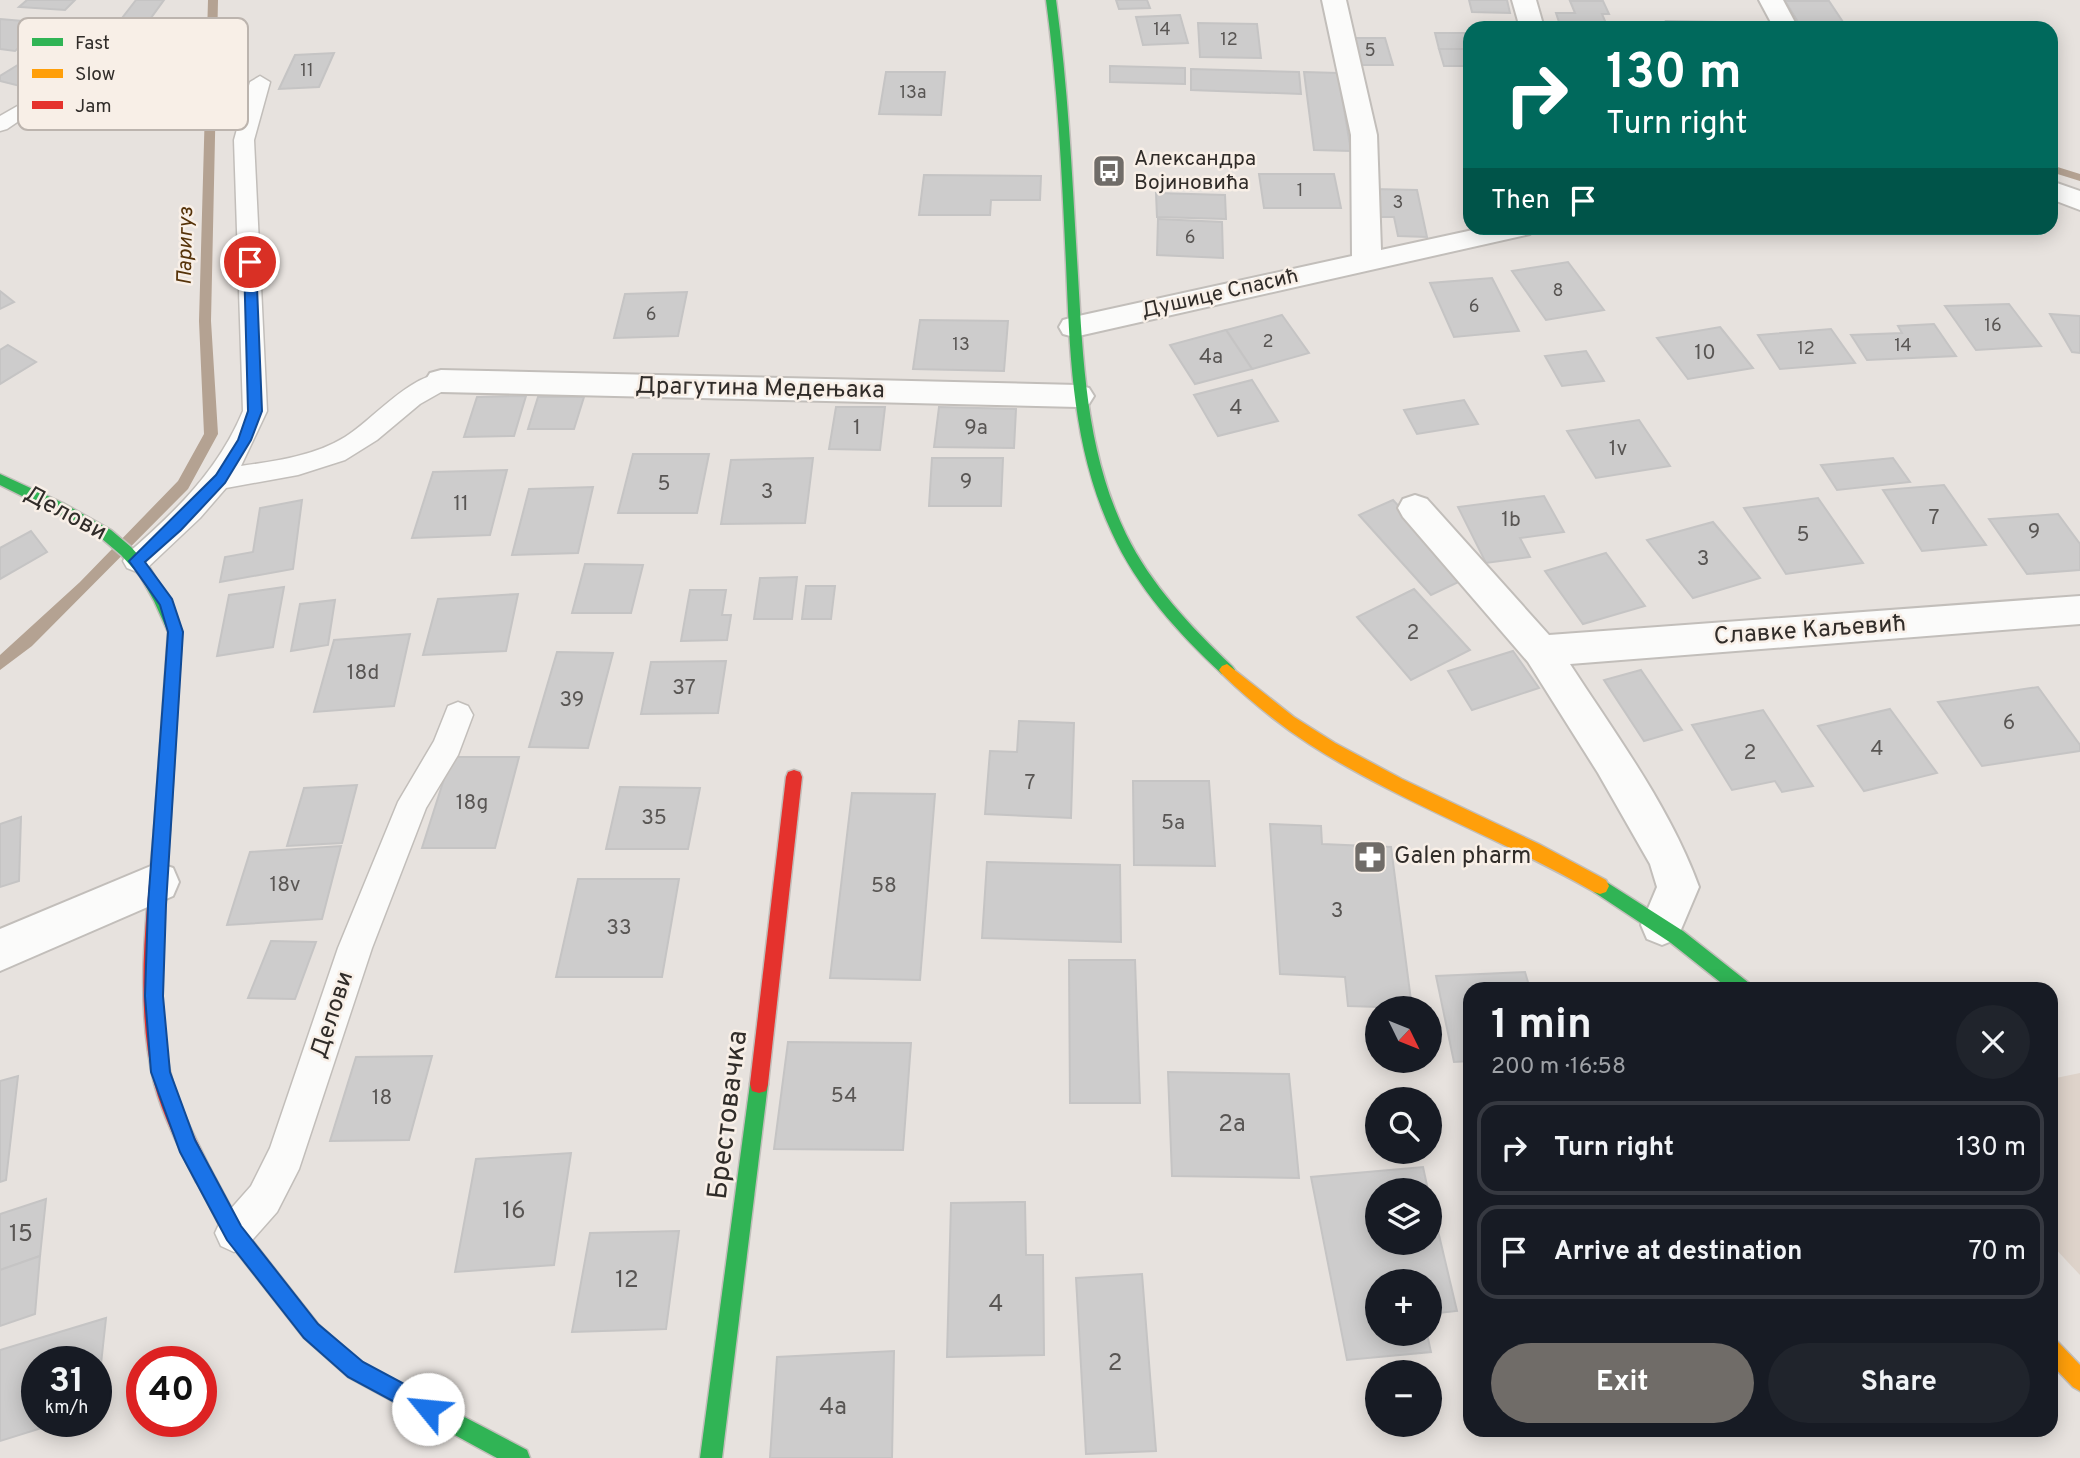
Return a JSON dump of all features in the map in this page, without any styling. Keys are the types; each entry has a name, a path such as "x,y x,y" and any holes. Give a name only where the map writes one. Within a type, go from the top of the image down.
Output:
{"street":[{"path":"1051,0 1062,72 1078,396 1085,446 1102,497 1128,553 1177,620 1212,658 1277,712 1358,764 1558,862 1662,925 1733,982"},
{"path":"1334,0 1364,135 1367,262"},
{"path":"1524,0 1530,21"},
{"path":"1771,0 1782,21"},
{"path":"2058,192 2080,201"},
{"name":"Душице Спасић","path":"1074,327 1488,235"},
{"name":"Драгутина Медењака","path":"441,381 1078,396"},
{"name":"Делови","path":"0,479 87,520 134,557 167,603 176,632 158,882 154,996 161,1072 187,1145 234,1233 311,1331 355,1370 519,1458"},
{"path":"1415,508 1541,651 1612,761 1668,858 1678,887 1662,925"},
{"name":"Славке Каљевић","path":"1541,651 2080,610"},
{"name":"Брестовачка","path":"711,1458 769,1009 794,778"},
{"path":"0,950 158,882"},
{"path":"2058,1356 2080,1380"}],"lane":[{"path":"248,126 260,82"},
{"path":"0,125 18,113"},
{"path":"134,557 176,526 220,479 245,440 255,411 244,154 247,130"},
{"path":"220,479 284,467 347,447 368,435 421,390 441,381"},
{"name":"Делови","path":"234,1233 264,1199 286,1156 355,947 413,802 447,746 458,715"}],"shaded area":[{"path":"2080,1073 2080,1275 2058,1251 2058,1078"}],"building":[{"path":"27,0 75,0 65,10 19,7"},
{"path":"136,0 164,0 151,18 122,18"},
{"path":"1116,0 1147,0 1150,8 1119,9"},
{"path":"1469,0 1507,0 1510,13 1472,12"},
{"path":"1570,1 1603,1 1609,14 1602,14 1605,21 1559,21 1556,13 1575,13"},
{"path":"1785,1 1829,1 1842,21 1797,21"},
{"path":"1180,15 1188,43 1143,45 1136,17"},
{"path":"0,19 18,21 18,48 15,51 0,49"},
{"path":"1198,23 1257,24 1261,58 1200,57"},
{"path":"1435,33 1463,33 1463,49 1439,49"},
{"path":"1348,38 1385,38 1393,65 1355,65"},
{"path":"1439,49 1463,49 1463,66 1444,66"},
{"path":"334,53 319,87 279,89 295,55"},
{"path":"18,65 18,86 0,81 0,76"},
{"path":"1110,66 1185,68 1185,84 1110,82"},
{"path":"1191,69 1299,72 1301,94 1191,90"},
{"path":"886,72 945,72 941,115 879,114"},
{"path":"1304,72 1338,73 1351,151 1314,150"},
{"path":"1259,174 1334,174 1341,208 1264,208"},
{"path":"924,175 1041,176 1040,200 991,200 990,215 919,215"},
{"path":"1373,189 1417,190 1427,237 1398,236 1394,217 1378,217"},
{"path":"1156,193 1225,195 1226,219 1157,217"},
{"path":"1158,219 1222,222 1223,258 1157,255"},
{"path":"1568,262 1604,310 1546,320 1512,271"},
{"path":"1492,278 1519,331 1454,337 1430,283"},
{"path":"0,291 14,302 0,309"},
{"path":"687,292 678,336 614,338 625,294"},
{"path":"2009,304 2041,346 1976,350 1945,306"},
{"path":"2050,314 2080,316 2080,353 2072,352"},
{"path":"1282,315 1309,353 1252,369 1226,330"},
{"path":"920,320 1008,321 1004,371 913,369"},
{"path":"1934,324 1956,356 1867,360 1851,335 1902,333 1898,326"},
{"path":"1720,327 1753,368 1688,379 1657,338"},
{"path":"1831,329 1855,363 1780,369 1758,335"},
{"path":"1226,330 1252,369 1195,384 1170,345"},
{"path":"8,345 36,362 0,384 0,350"},
{"path":"1586,351 1604,381 1562,386 1545,356"},
{"path":"1252,380 1278,421 1218,436 1194,395"},
{"path":"526,396 514,436 464,437 477,397"},
{"path":"538,397 584,397 574,429 528,429"},
{"path":"1464,400 1478,424 1417,434 1404,410"},
{"path":"836,407 885,407 880,450 829,449"},
{"path":"939,407 1016,409 1014,448 934,447"},
{"path":"1639,420 1670,466 1596,478 1567,431"},
{"path":"633,454 709,454 697,513 618,513"},
{"path":"813,458 805,523 721,524 731,460"},
{"path":"932,458 1003,458 1001,506 929,506"},
{"path":"1893,458 1910,482 1837,490 1821,465"},
{"path":"507,470 490,535 412,538 433,472"},
{"path":"1944,485 1986,545 1922,551 1883,490"},
{"path":"593,487 578,553 512,555 529,489"},
{"path":"1544,496 1564,532 1520,538 1530,557 1486,563 1458,507"},
{"path":"1818,498 1863,563 1786,574 1744,508"},
{"path":"302,500 293,569 220,582 225,557 253,552 260,508"},
{"path":"1393,500 1465,579 1431,595 1359,515"},
{"path":"2058,514 2080,544 2080,570 2027,574 1989,519"},
{"path":"1713,522 1760,578 1693,598 1647,540"},
{"path":"31,531 47,552 0,579 0,548"},
{"path":"1606,553 1645,606 1583,624 1545,571"},
{"path":"585,564 643,565 631,613 572,613"},
{"path":"797,577 792,619 754,619 760,578"},
{"path":"806,586 835,586 831,619 802,619"},
{"path":"284,587 273,647 217,656 229,595"},
{"path":"1414,589 1470,650 1411,680 1357,617"},
{"path":"690,590 726,590 722,615 731,615 727,640 681,641"},
{"path":"518,594 506,651 423,655 438,599"},
{"path":"335,600 328,645 291,651 300,604"},
{"path":"410,634 394,706 314,712 334,640"},
{"path":"1513,651 1539,688 1472,710 1448,671"},
{"path":"557,652 613,653 588,748 529,747"},
{"path":"726,661 718,713 641,714 651,662"},
{"path":"1641,670 1682,730 1644,741 1604,680"},
{"path":"2038,687 2080,745 2080,751 1982,766 1938,702"},
{"path":"1890,709 1937,773 1864,791 1818,726"},
{"path":"1763,710 1813,786 1782,792 1775,781 1732,790 1692,725"},
{"path":"1019,721 1074,723 1071,818 985,814 990,751 1017,752"},
{"path":"451,757 519,757 495,848 422,848"},
{"path":"1133,781 1209,781 1215,866 1134,865"},
{"path":"357,785 342,843 287,846 304,788"},
{"path":"620,787 700,788 688,849 606,849"},
{"path":"852,793 935,794 920,980 830,978"},
{"path":"21,817 19,881 0,887 0,824"},
{"path":"1270,824 1321,826 1322,844 1391,847 1410,996 1365,996 1365,1007 1348,1006 1345,977 1280,974"},
{"path":"341,846 322,919 227,925 250,852"},
{"path":"987,862 1120,865 1121,942 982,938"},
{"path":"578,879 679,879 662,977 556,977"},
{"path":"271,941 316,942 295,999 248,998"},
{"path":"1069,960 1135,960 1140,1103 1070,1103"},
{"path":"1525,972 1528,982 1463,982 1463,1061 1454,1062 1436,976"},
{"path":"788,1042 911,1043 903,1150 774,1149"},
{"path":"432,1056 409,1140 330,1141 356,1057"},
{"path":"1168,1072 1289,1074 1299,1178 1172,1176"},
{"path":"18,1076 6,1180 0,1182 0,1081"},
{"path":"571,1153 554,1265 455,1272 476,1159"},
{"path":"1423,1167 1425,1178 1365,1178 1365,1255 1442,1255 1442,1248 1457,1311 1442,1313 1442,1269 1365,1269 1365,1346 1430,1346 1431,1352 1347,1360 1311,1177"},
{"path":"46,1199 40,1256 0,1270 0,1214"},
{"path":"1025,1202 1026,1255 1043,1255 1044,1355 947,1357 951,1203"},
{"path":"679,1231 666,1329 572,1332 590,1233"},
{"path":"40,1256 35,1314 0,1326 0,1270"},
{"path":"1142,1274 1156,1451 1086,1454 1076,1278"},
{"path":"106,1318 103,1346 21,1346 21,1434 0,1441 0,1350"},
{"path":"894,1351 892,1458 770,1458 777,1357"}],"waterway":[{"name":"Паригуз","path":"213,0 213,18"},
{"name":"Паригуз","path":"0,664 85,586 183,485 211,434 205,321 210,130"},
{"path":"2058,170 2080,178"}],"traffic: fast":[{"path":"1051,0 1065,134 1077,372 1086,437 1094,469 1119,534 1140,571 1181,624 1227,670"},
{"path":"0,479 106,534 145,572 161,599 175,632 162,830"},
{"path":"1600,886 1677,937 1734,982"},
{"path":"711,1458 759,1084"},
{"path":"203,1175 234,1233 311,1331 355,1370 519,1458"}],"traffic: slow":[{"path":"1227,670 1276,712 1329,748 1600,886"},
{"path":"2058,1356 2080,1380"}],"traffic: jam":[{"path":"759,1084 794,777"},
{"path":"162,830 153,981 156,1041 168,1097 184,1138 203,1175"}],"place":[{"name":"Александра Војиновића","path":"1109,171"},
{"name":"Galen pharm","path":"1370,857"}],"route":[{"path":"250,262 255,411 245,440 220,479 176,526 137,561 167,603 176,632 157,905 154,996 161,1072 187,1145 234,1233 311,1331 355,1370 428,1409"}]}
